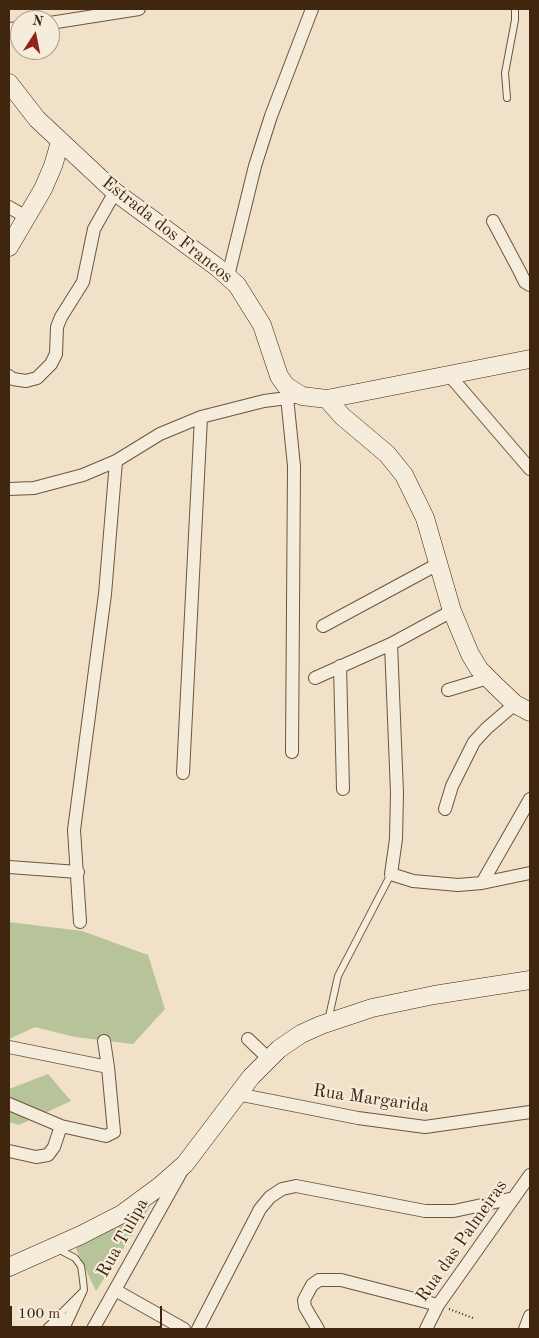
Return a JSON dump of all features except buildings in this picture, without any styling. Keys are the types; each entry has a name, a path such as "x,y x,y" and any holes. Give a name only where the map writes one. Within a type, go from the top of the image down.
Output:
{"street":[{"path":"60,21 139,9"},
{"path":"228,276 255,166 270,116 312,9"},
{"name":"Estrada dos Francos","path":"9,83 37,119 114,192 228,276 237,285 262,325 279,376 295,397"},
{"path":"9,247 54,166 60,142"},
{"path":"9,376 13,379 26,381 37,378 52,364 56,354 57,327 61,317 83,282 94,228 114,192"},
{"path":"9,207 26,217"},
{"path":"493,220 518,270 530,285"},
{"path":"9,489 34,488 56,484 116,461 160,434 201,417 295,397 327,399 530,359"},
{"path":"450,376 530,469"},
{"path":"292,752 295,397"},
{"path":"327,399 342,416 387,454 404,474 426,518 452,611 470,654 488,678 523,708 487,728 474,742 452,786 445,809"},
{"path":"183,774 201,417"},
{"path":"80,922 74,830 105,594 116,461"},
{"path":"323,626 438,564"},
{"path":"315,678 391,644 452,611"},
{"path":"391,644 397,792 396,839 391,874 429,883 482,883 530,873"},
{"path":"340,666 343,789"},
{"path":"448,690 488,678"},
{"path":"482,883 530,798"},
{"path":"9,867 78,872"},
{"path":"9,1267 54,1248 122,1214 185,1164 237,1094 269,1059 291,1040 327,1022 406,1000 530,980"},
{"path":"248,1039 269,1059"},
{"path":"9,1104 61,1126 106,1136 114,1132 104,1041"},
{"path":"9,1047 108,1068"},
{"name":"Rua Margarida","path":"237,1094 358,1118 425,1127 530,1112"},
{"path":"9,1151 36,1157 48,1155 54,1147 61,1126"},
{"name":"Rua Tulipa","path":"93,1329 185,1164"},
{"name":"Rua das Palmeiras","path":"426,1329 438,1305 530,1175"},
{"path":"198,1329 260,1209 270,1197 282,1189 296,1186 425,1212 454,1211 514,1198"},
{"path":"318,1329 305,1307 304,1300 312,1285 319,1280 341,1280 438,1305"},
{"path":"114,1290 184,1329"},
{"path":"525,1329 530,1316"}],"lane":[{"path":"507,98 504,73 515,20 515,9"},
{"path":"327,1022 338,976 391,874"},
{"path":"54,1248 75,1258 80,1266 84,1290 66,1329"},
{"path":"45,1329 84,1290"},
{"path":"53,1329 84,1290"},
{"path":"59,1329 84,1290"}],"path":[{"path":"438,1305 473,1318"}],"green space":[{"path":"9,922 82,931 148,955 165,1009 133,1044 75,1037 35,1027 9,1039"},
{"path":"48,1074 71,1101 19,1125 9,1122 9,1089"},
{"path":"150,1204 96,1291 76,1249 81,1240"}]}
